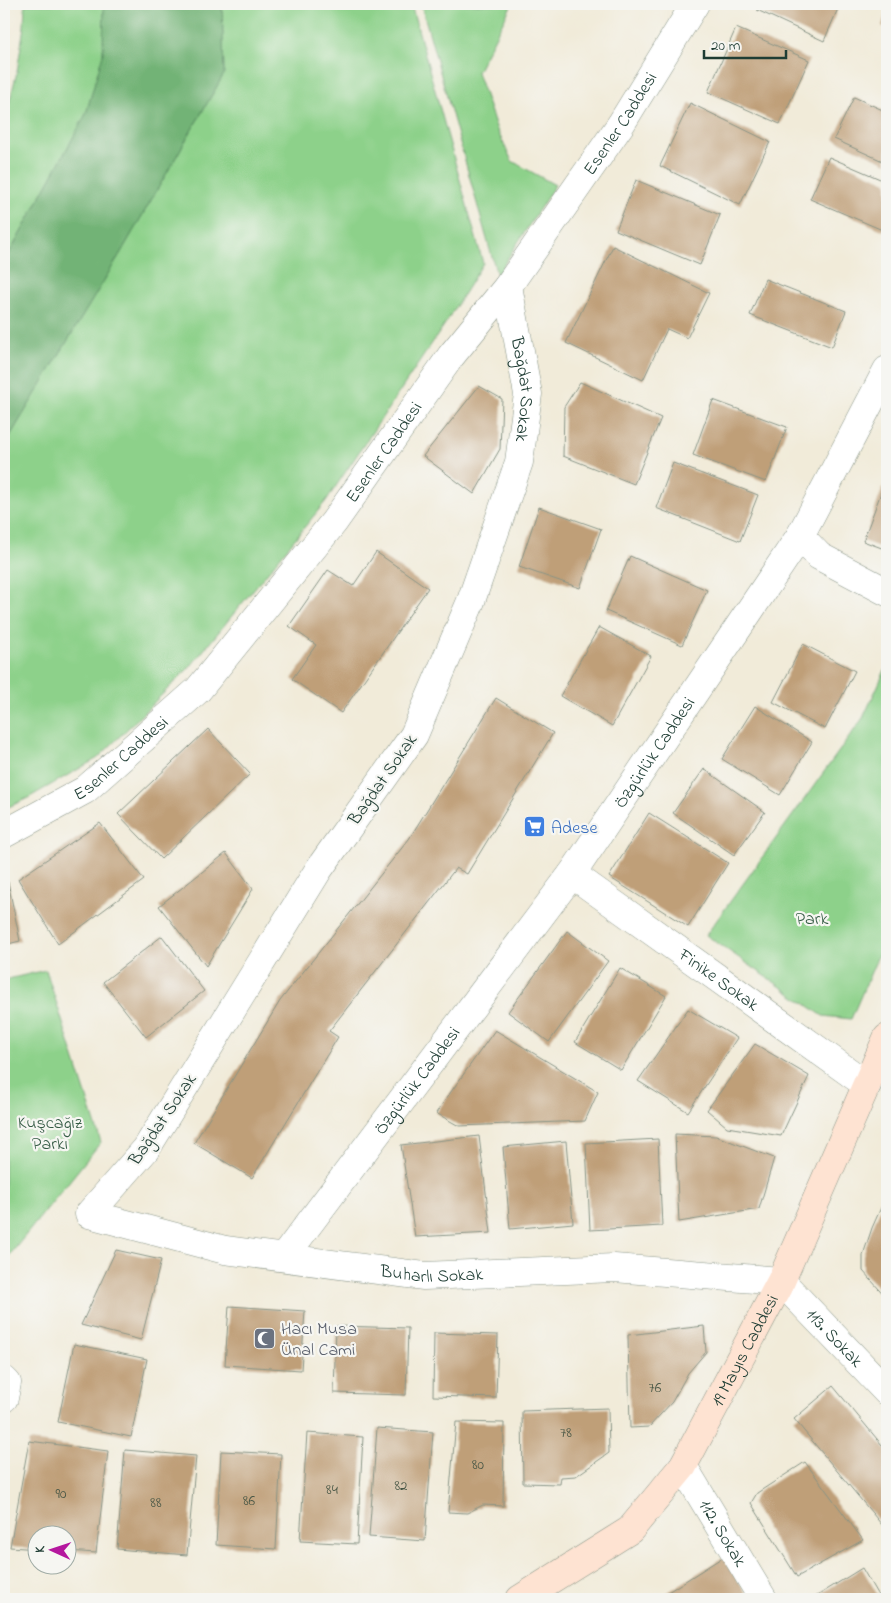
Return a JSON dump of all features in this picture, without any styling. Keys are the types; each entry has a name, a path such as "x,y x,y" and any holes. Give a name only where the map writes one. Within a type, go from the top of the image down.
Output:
{"main road":[{"name":"19 Mayıs Caddesi","path":"520,1599 630,1530 683,1466 781,1281 887,1038"}],"street":[{"name":"Esenler Caddesi","path":"4,834 85,790 198,690 334,522 451,356 508,286 621,124 695,4"},
{"name":"Bağdat Sokak","path":"89,1214 146,1150 319,869 414,735 471,601 519,462 528,394 508,286"},
{"name":"Özgürlük Caddesi","path":"284,1258 572,874 800,536 887,370"},
{"path":"800,536 819,556 887,592"},
{"name":"Finike Sokak","path":"572,874 867,1085"},
{"name":"Buharlı Sokak","path":"89,1214 225,1250 424,1276 614,1268 781,1281"},
{"name":"113. Sokak","path":"781,1281 887,1392"},
{"path":"4,1380 7,1383 4,1398"},
{"name":"112. Sokak","path":"683,1466 763,1599"}],"green space":[{"path":"25,4 104,4 103,54 86,114 4,261 4,123 17,72 24,26"},
{"path":"104,4 222,4 224,74 120,254 4,446 4,261 86,114 103,54"},
{"path":"222,4 411,4 483,263 445,324 326,501 190,667 98,758 28,798 4,809 4,446 120,254 224,74"},
{"path":"421,4 512,4 477,72 497,130 512,161 555,185 497,275"},
{"name":"Park","path":"887,666 887,935 851,1019 823,1016 706,935 863,718"},
{"name":"Kuşcağız Parkı","path":"46,970 101,1142 4,1262 4,980"}],"building":[{"path":"760,4 840,4 824,41 757,10"},
{"path":"887,8 887,28 882,26"},
{"path":"736,28 809,60 780,124 708,92"},
{"path":"854,97 887,112 887,163 834,139"},
{"path":"690,103 770,142 740,205 660,166"},
{"path":"829,157 887,182 887,232 810,199"},
{"path":"636,180 720,215 700,265 616,230"},
{"path":"613,246 709,293 687,338 667,329 643,380 566,343"},
{"path":"765,279 846,311 832,347 750,315"},
{"path":"580,382 661,418 634,484 563,456 564,407"},
{"path":"479,386 502,399 500,449 474,494 423,456"},
{"path":"713,400 787,427 766,482 693,455"},
{"path":"673,463 758,495 740,541 656,508"},
{"path":"885,482 887,483 887,550 863,541"},
{"path":"539,507 601,529 580,588 519,567"},
{"path":"376,552 428,588 341,713 292,679 316,645 289,626 328,570 353,586"},
{"path":"630,556 707,590 682,645 606,611"},
{"path":"599,627 651,656 612,726 560,696"},
{"path":"803,644 855,671 825,729 773,702"},
{"path":"496,698 553,733 467,874 456,868 329,1031 338,1037 252,1178 194,1143 280,1001 409,839"},
{"path":"755,706 812,742 780,795 722,759"},
{"path":"208,729 250,774 161,859 118,814"},
{"path":"704,769 765,812 734,855 673,813"},
{"path":"649,813 728,863 688,927 609,877"},
{"path":"100,823 144,880 58,944 18,879"},
{"path":"226,853 253,889 206,966 159,906"},
{"path":"8,882 20,941 4,945 4,883"},
{"path":"567,931 608,961 549,1042 508,1012"},
{"path":"162,936 204,991 146,1037 103,982"},
{"path":"620,968 666,996 621,1070 575,1042"},
{"path":"688,1009 737,1038 688,1112 638,1081"},
{"path":"495,1030 598,1092 585,1121 459,1126 436,1113"},
{"path":"755,1044 809,1076 781,1136 727,1127 707,1110"},
{"path":"675,1134 716,1136 774,1158 759,1209 679,1222"},
{"path":"479,1136 491,1233 415,1237 401,1145"},
{"path":"658,1139 662,1226 590,1230 586,1143"},
{"path":"566,1141 573,1223 510,1229 503,1147"},
{"path":"887,1194 887,1298 863,1271 863,1255 872,1228"},
{"path":"116,1250 161,1260 141,1340 81,1325"},
{"name":"Hacı Musa Ünal Cami","path":"229,1306 305,1311 301,1370 225,1365"},
{"path":"336,1326 408,1328 406,1395 334,1393"},
{"path":"704,1326 706,1352 688,1373 672,1402 649,1427 630,1428 628,1335"},
{"path":"434,1333 498,1335 496,1398 433,1396"},
{"path":"74,1344 147,1359 131,1437 58,1422"},
{"path":"833,1386 887,1451 887,1531 794,1419"},
{"path":"608,1408 609,1453 576,1476 561,1477 560,1484 523,1483 522,1411"},
{"path":"456,1422 504,1423 503,1506 483,1505 467,1513 448,1512"},
{"path":"377,1428 433,1432 425,1541 369,1537"},
{"path":"307,1433 363,1437 357,1544 300,1541"},
{"path":"29,1441 108,1451 96,1553 78,1552 78,1526 28,1526 28,1548 10,1547"},
{"path":"125,1450 196,1456 187,1555 117,1549"},
{"path":"221,1451 281,1454 276,1549 216,1545"},
{"path":"805,1462 863,1540 797,1577 751,1503 757,1493"},
{"path":"723,1557 749,1597 745,1599 657,1599"},
{"path":"862,1568 880,1599 812,1599"}],"place":[{"name":"Adese","path":"535,827"},
{"name":"Hacı Musa Ünal Cami","path":"265,1338"}]}
